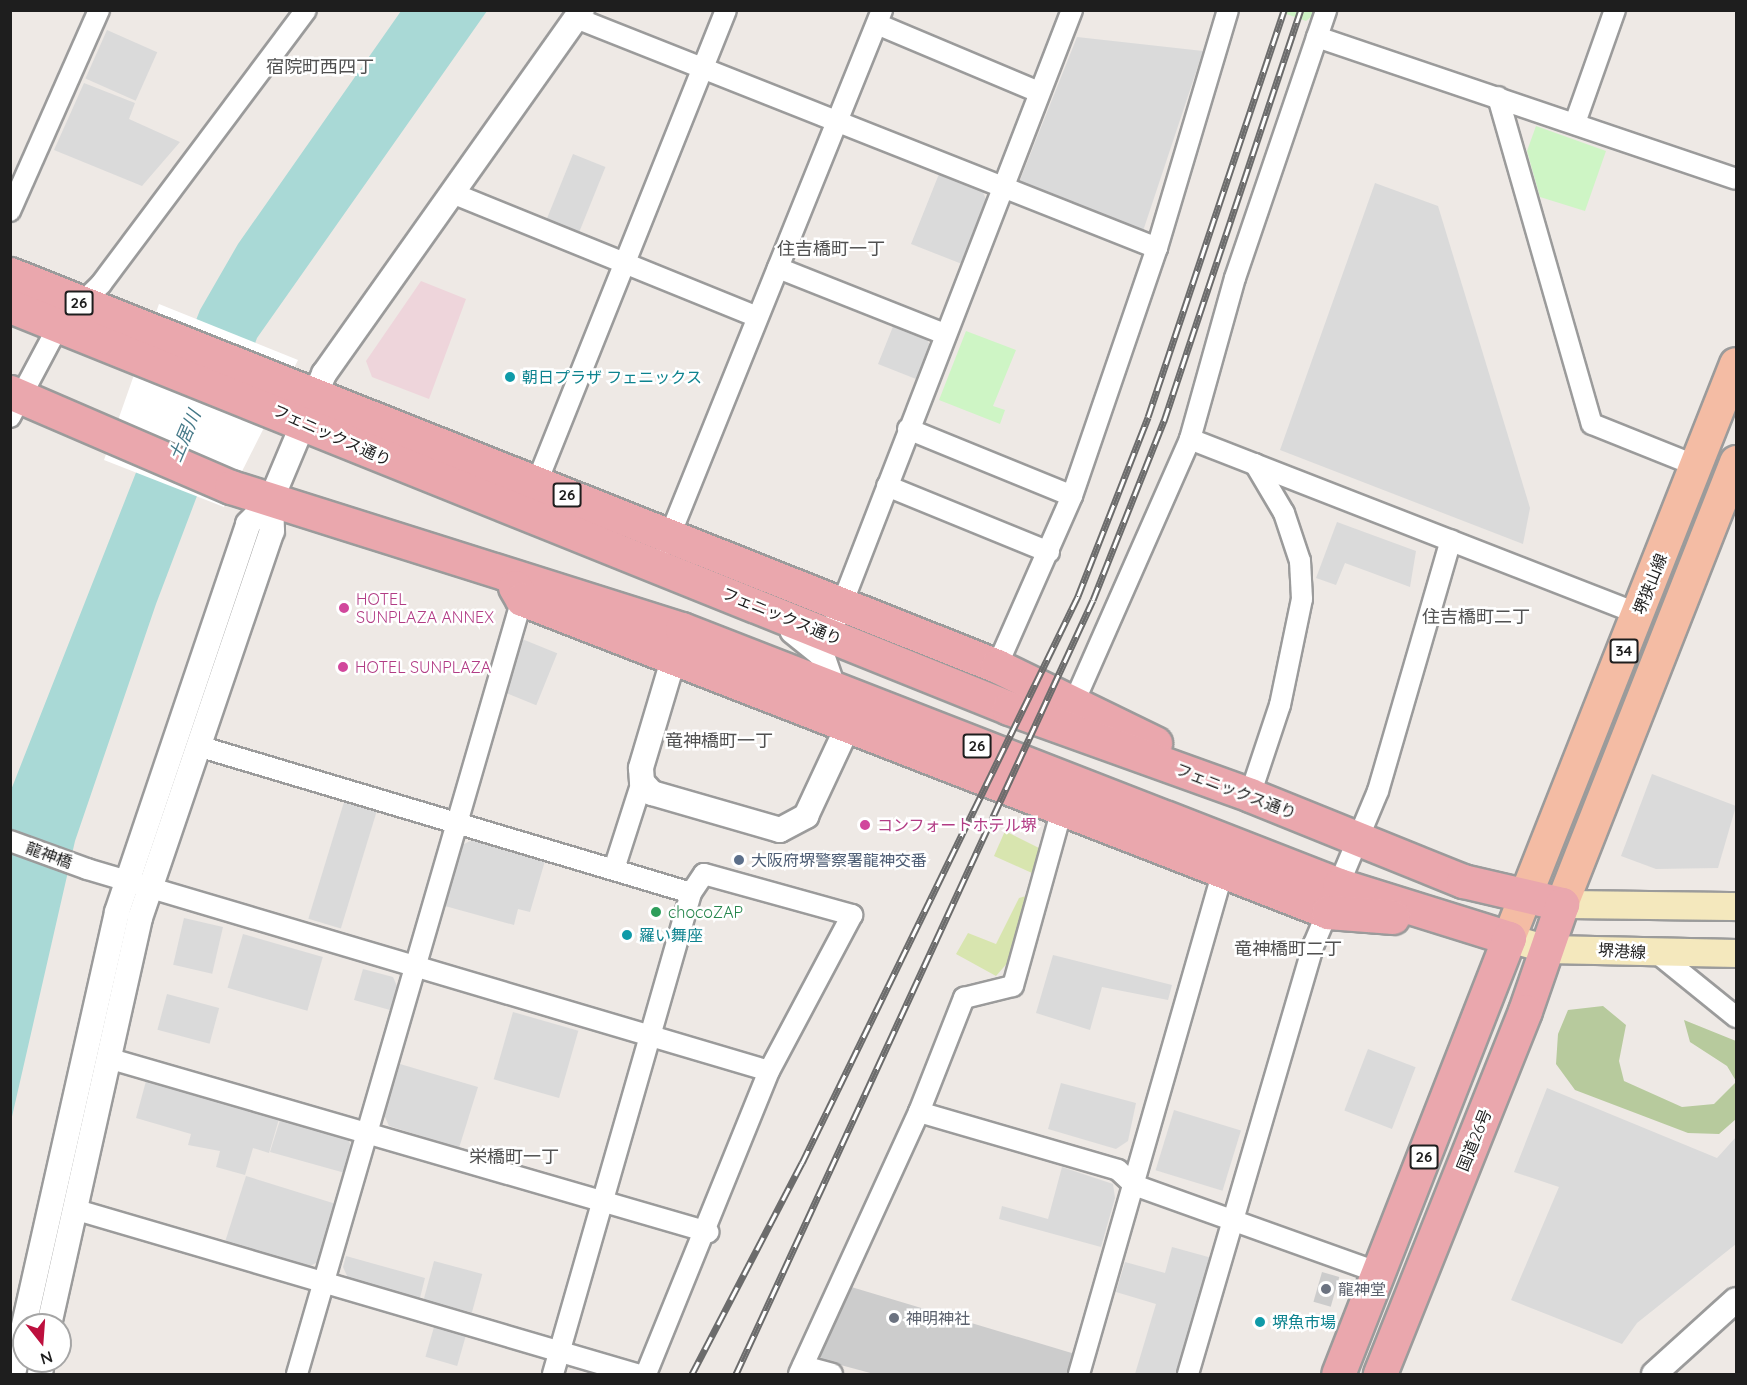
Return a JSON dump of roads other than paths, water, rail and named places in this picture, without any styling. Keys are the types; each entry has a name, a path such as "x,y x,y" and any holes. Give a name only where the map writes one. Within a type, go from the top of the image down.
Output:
{"highway":[{"name":"26","path":"10,274 70,314"},
{"name":"26","path":"10,284 70,314"},
{"name":"フェニックス通り","path":"10,306 70,314 295,403 525,514 663,552 712,589 836,621 1009,708 1524,898 1562,904"},
{"name":"26","path":"13,402 113,438 231,487 678,643 846,706 1066,795 1333,898"},
{"name":"26","path":"295,403 537,483 663,552 836,621 997,666 1075,700 1250,795"},
{"name":"26","path":"1066,795 1223,871 1333,898 1446,921 1509,938 1380,1273 1338,1374"},
{"name":"国道26号","path":"1380,1374 1548,949 1562,904"}],"main road":[{"name":"堺狭山線","path":"1509,938 1737,364"},
{"name":"34","path":"1562,904 1737,462"},
{"path":"1562,904 1737,906"},
{"name":"堺港線","path":"1509,938 1548,949 1737,953"}],"street":[{"path":"10,211 99,10"},
{"path":"13,402 70,314 306,10"},
{"path":"525,514 726,10"},
{"path":"836,621 908,429 1005,188 1039,92 1072,10"},
{"path":"997,666 1072,496 1157,248 1228,10"},
{"path":"1075,700 1190,439 1235,278 1326,10"},
{"path":"1576,120 1616,10"},
{"path":"53,1313 111,1059 138,882 198,746 272,531 271,500 295,403 324,374 579,14 837,122 1157,248"},
{"path":"663,552 879,17 1039,92"},
{"path":"1317,37 1498,97 1576,120 1737,179"},
{"path":"1498,97 1592,424 1697,466"},
{"path":"452,193 757,317"},
{"path":"778,268 945,334"},
{"path":"908,429 1072,496"},
{"path":"1190,439 1638,614"},
{"path":"1250,795 1281,705 1302,599 1300,561 1284,513 1256,464"},
{"path":"887,486 1048,552"},
{"path":"27,1313 138,882 248,524 271,500"},
{"path":"1188,1374 1232,1221 1333,898 1360,839 1451,540"},
{"path":"297,1374 457,822 514,586"},
{"path":"642,782 652,793 780,830 806,816 846,706 812,642 712,589"},
{"path":"614,869 642,782 641,768 678,643"},
{"path":"198,746 691,893"},
{"path":"832,1374 801,1370 919,1112 964,998 1013,986 1066,795"},
{"name":"龍神橋","path":"10,841 87,869 138,882 769,1071"},
{"path":"1079,1374 1223,871"},
{"path":"553,1374 691,893 704,874 852,915 769,1071 708,1232 646,1374"},
{"path":"1657,952 1737,1017"},
{"path":"111,1059 708,1232"},
{"path":"919,1112 1118,1170 1134,1185 1380,1273"},
{"path":"77,1210 636,1374"},
{"path":"1654,1374 1737,1300"}],"water":[{"name":"土居川","path":"401,11 487,11 257,338 156,604 75,841 11,1121 11,790 200,310 238,244"}],"railway":[{"path":"692,1374 802,1163 1078,596 1148,417 1284,10"},
{"path":"736,1374 1093,600 1164,421 1301,10"}],"place":[{"name":"朝日プラザ フェニックス","path":"510,377"},
{"name":"HOTEL SUNPLAZA ANNEX","path":"344,608"},
{"name":"HOTEL SUNPLAZA","path":"343,667"},
{"name":"コンフォートホテル堺","path":"865,825"},
{"name":"大阪府堺警察署龍神交番","path":"739,860"},
{"name":"chocoZAP","path":"656,912"},
{"name":"羅い舞座","path":"627,935"},
{"name":"龍神堂","path":"1326,1289"},
{"name":"神明神社","path":"894,1318"},
{"name":"堺魚市場","path":"1260,1322"}],"district":[{"name":"宿院町西四丁","path":"320,67"},
{"name":"住吉橋町一丁","path":"831,249"},
{"name":"住吉橋町二丁","path":"1476,617"},
{"name":"竜神橋町一丁","path":"719,741"},
{"name":"竜神橋町二丁","path":"1288,949"},
{"name":"栄橋町一丁","path":"514,1157"}]}
